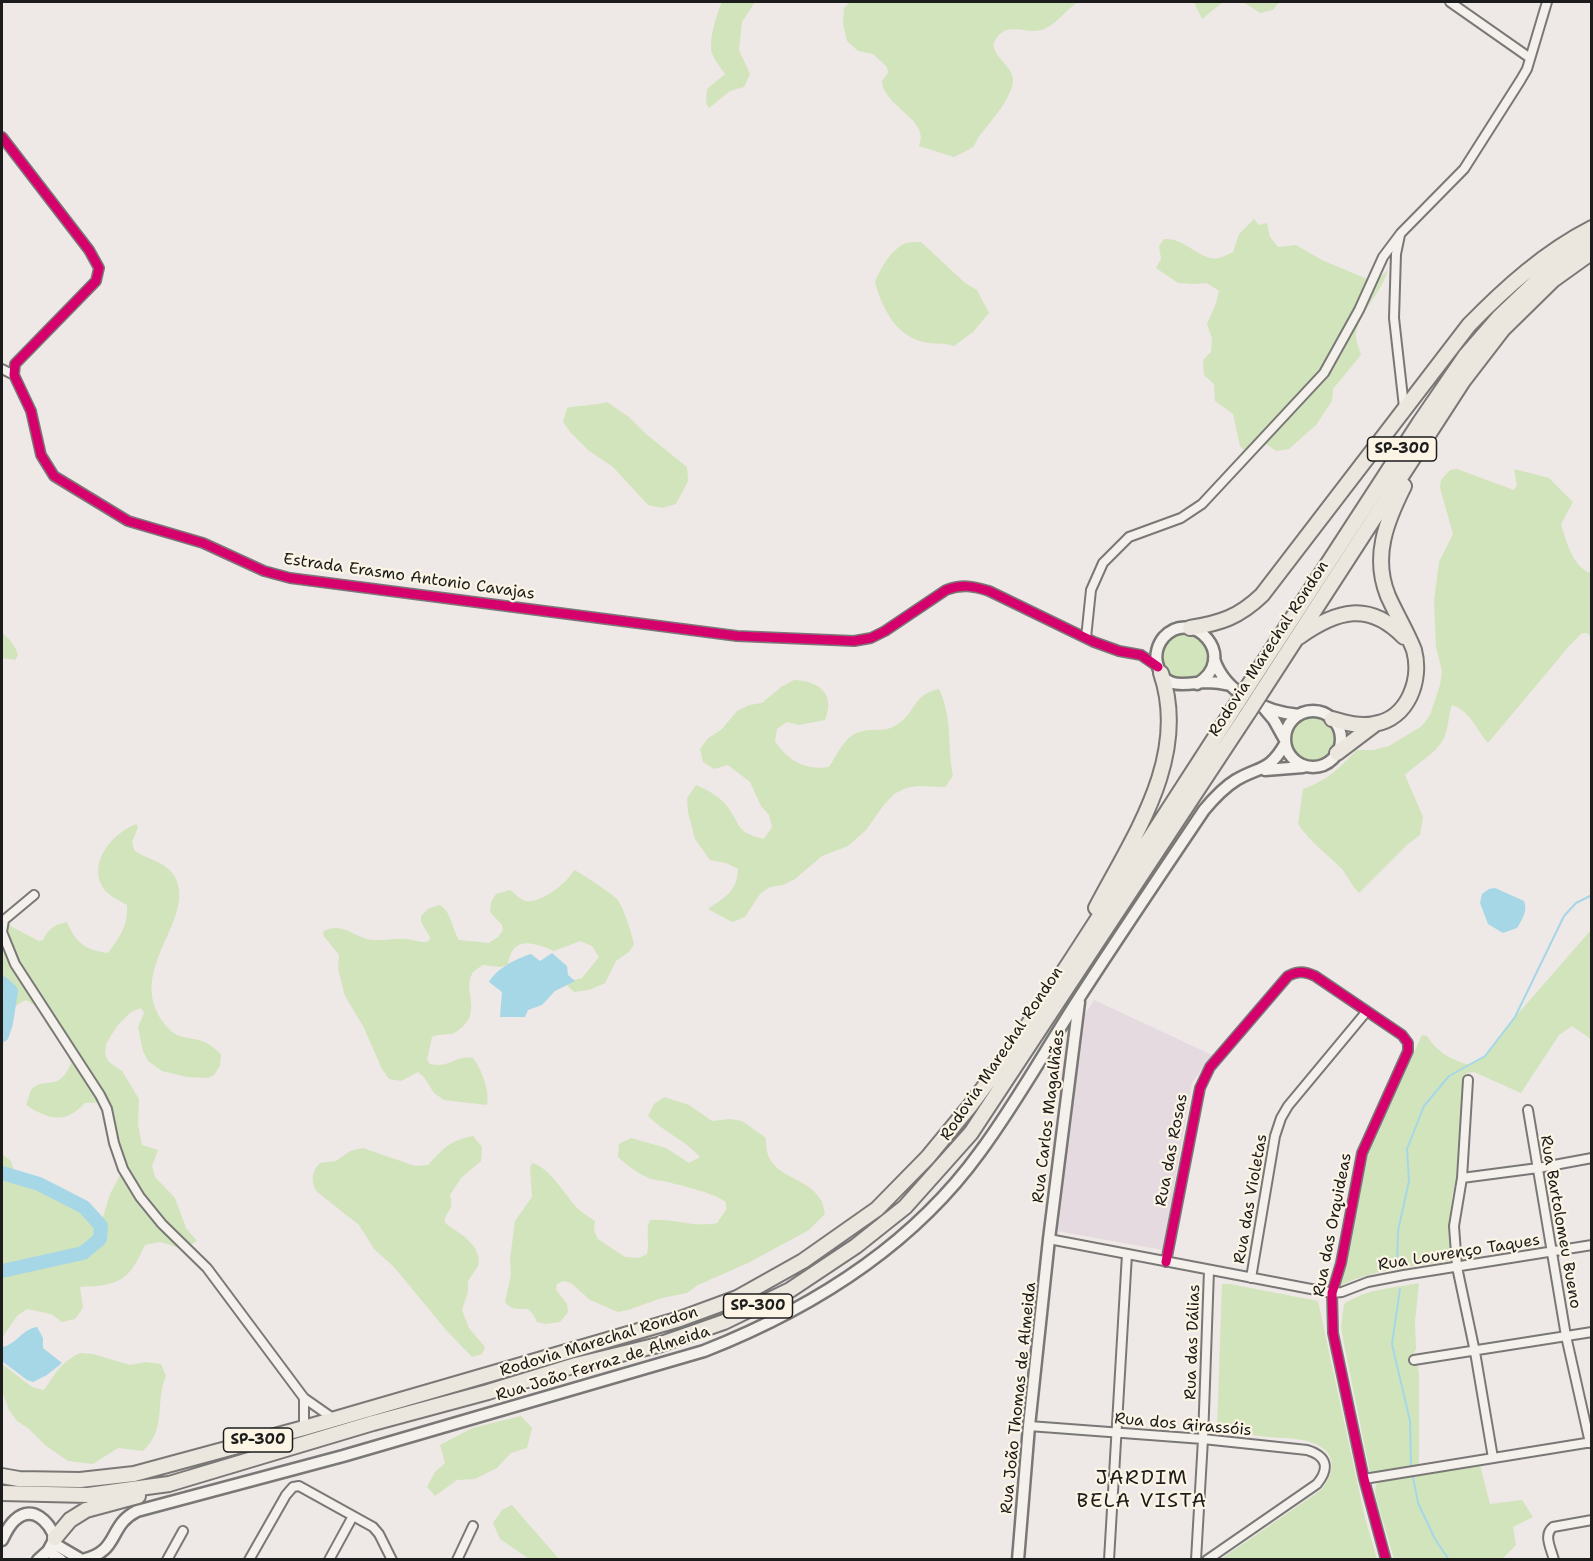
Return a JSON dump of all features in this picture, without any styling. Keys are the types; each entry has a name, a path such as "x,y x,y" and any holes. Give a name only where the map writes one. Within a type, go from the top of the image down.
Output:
{"highway":[{"path":"1190,628 1210,625 1236,616 1262,595 1404,407 1411,382 1497,297 1544,258 1592,228"},
{"name":"Rodovia Marechal Rondon","path":"2,1493 88,1495 169,1484 576,1365 658,1345 724,1322 790,1290 856,1246 905,1207 971,1132 1251,700 1420,422 1466,355 1499,317 1543,275 1592,238"},
{"name":"Rodovia Marechal Rondon","path":"2,1476 19,1479 80,1480 134,1474 304,1428 680,1319 737,1298 804,1261 877,1209 928,1157 1003,1061 1292,642 1463,381 1503,329 1553,280 1592,252"},
{"path":"1337,753 1375,724 1393,717 1401,709 1413,689 1417,670 1413,646 1387,594 1382,576 1380,554 1392,511 1438,422"},
{"path":"1292,642 1317,625 1332,619 1362,613 1372,614 1392,624 1413,646"},
{"path":"1070,962 1082,933 1157,789 1165,760 1170,720 1169,705 1160,670"},
{"path":"1332,719 1361,725 1375,724"},
{"path":"52,1544 70,1520 86,1510 129,1499 169,1484"}],"main road":[{"path":"1230,685 1213,682 1181,686 1167,679 1160,670 1157,649 1164,637 1176,630 1190,628 1205,636 1213,650 1220,673 1230,685 1274,720 1292,759 1306,767 1315,768 1324,765 1337,753 1341,735 1332,719 1313,711 1299,715 1288,724 1284,741"},
{"path":"1197,684 1209,673 1214,658"},
{"path":"1251,700 1279,712 1299,715"},
{"name":"Rua João Ferraz de Almeida","path":"1261,770 1275,759 1284,741"},
{"name":"Rua João Ferraz de Almeida","path":"82,1560 106,1550 124,1521 137,1511 343,1456 704,1351 746,1335 824,1294 889,1247 923,1217 979,1154 1013,1105 1080,996 1209,804 1225,787 1239,778 1261,770 1306,767"},
{"name":"Rua Carlos Magalhães","path":"1049,1239 1074,1028 1080,996"},
{"name":"Rua João Thomas de Almeida","path":"1018,1560 1029,1426 1049,1239"},
{"path":"2,1540 16,1519 31,1514 45,1520 51,1526 52,1544 61,1560"},
{"path":"52,1544 82,1560"},
{"path":"38,1560 52,1544"}],"street":[{"path":"1450,2 1530,58"},
{"path":"1086,638 1091,590 1103,563 1129,537 1181,518 1202,504 1324,373 1359,310 1383,257 1401,233 1464,169 1520,81 1530,58 1547,2"},
{"path":"2,138 89,250 99,268 96,281 18,359 15,364 16,378"},
{"path":"1401,233 1396,254 1394,318 1411,382"},
{"path":"2,369 16,378"},
{"name":"Estrada Erasmo Antonio Cavajas","path":"16,378 31,411 41,455 54,476 128,521 203,543 264,572 290,578 737,636 854,641 871,638 885,631 946,590 957,586 974,586 989,591 1094,642 1119,651 1141,655"},
{"path":"1141,655 1149,654 1157,649"},
{"path":"1141,655 1160,670"},
{"path":"34,895 4,920 2,932 15,964 107,1109 114,1143 123,1169 140,1197 162,1224 207,1268 304,1398 334,1419"},
{"name":"Rua das Rosas","path":"1166,1262 1200,1088 1210,1067 1288,976 1297,972 1306,972 1315,976 1367,1011"},
{"name":"Rua das Orquideas","path":"1367,1011 1402,1035 1408,1043 1408,1051 1362,1153 1341,1263 1332,1293 1333,1333 1364,1479 1386,1560"},
{"name":"Rua das Violetas","path":"1251,1278 1275,1136 1281,1118 1288,1106 1367,1011"},
{"path":"1468,1080 1462,1178 1454,1226 1457,1267 1475,1352 1492,1458"},
{"name":"Rua Bartolomeu Bueno","path":"1528,1110 1566,1336 1591,1442"},
{"path":"1462,1178 1592,1158"},
{"path":"1049,1239 1332,1293"},
{"name":"Rua Lourenço Taques","path":"1332,1293 1342,1292 1368,1282 1592,1245"},
{"path":"1109,1560 1127,1254"},
{"name":"Rua das Dálias","path":"1196,1560 1209,1270"},
{"path":"1414,1360 1592,1332"},
{"path":"304,1398 304,1428"},
{"name":"Rua dos Girassóis","path":"1029,1426 1203,1439 1318,1453 1324,1461 1325,1468 1317,1485 1207,1560"},
{"path":"1364,1479 1591,1442"},
{"path":"249,1560 286,1495 293,1487 299,1486 373,1527 392,1560"},
{"path":"328,1560 353,1516"},
{"path":"1554,1560 1547,1535 1554,1527 1592,1520"},
{"path":"457,1560 473,1526"},
{"path":"167,1560 183,1531"}],"shaded area":[{"path":"1094,1000 1212,1055 1192,1083 1163,1250 1057,1231 1084,1016"}],"green space":[{"path":"722,2 755,2 742,22 739,50 750,74 744,87 730,91 709,108 706,103 707,89 725,74 714,58 711,48"},
{"path":"850,2 1078,2 1046,28 1034,31 1009,30 998,36 994,47 1011,73 1012,86 1001,108 974,146 954,157 919,146 921,137 913,120 884,90 882,81 888,73 887,67 873,54 858,51 847,41 843,24 844,8"},
{"path":"1194,2 1223,2 1202,19"},
{"path":"1243,2 1279,2 1273,10 1260,13"},
{"path":"1254,219 1259,225 1267,223 1270,237 1278,247 1296,245 1322,260 1367,279 1376,279 1388,268 1382,285 1363,315 1356,332 1361,355 1333,389 1332,401 1316,425 1289,449 1276,451 1265,443 1252,451 1245,451 1240,446 1233,414 1215,401 1214,384 1204,375 1203,360 1211,352 1212,339 1207,324 1219,291 1207,283 1178,283 1156,268 1161,259 1159,246 1164,239 1172,239 1206,256 1219,258 1233,252 1239,234"},
{"path":"921,242 965,283 977,290 989,313 973,332 954,346 924,342 903,332 885,310 875,282 891,254 906,243"},
{"path":"607,402 629,417 687,467 688,481 676,504 662,508 648,505 613,467 588,450 563,422 567,408"},
{"path":"1457,469 1514,490 1517,485 1514,469 1549,478 1573,502 1561,524 1575,560 1579,566 1591,573 1591,637 1587,633 1582,633 1570,645 1488,743 1468,716 1452,705 1446,734 1440,744 1405,775 1423,817 1420,835 1359,893 1342,869 1313,842 1298,824 1303,789 1326,778 1357,750 1373,750 1389,746 1422,726 1430,715 1442,671 1436,647 1434,601 1439,562 1453,534 1440,488 1441,480 1450,470"},
{"path":"1186,632 1203,639 1210,656 1203,673 1186,680 1169,673 1162,656 1169,639"},
{"path":"2,633 15,648 18,655 15,660 2,658"},
{"path":"794,680 818,686 827,696 828,711 825,720 799,725 787,722 777,729 775,741 791,759 805,766 829,767 851,736 863,731 893,727 909,714 919,699 939,689 948,722 953,776 945,787 918,786 906,788 894,794 866,830 848,846 822,856 795,879 783,885 770,887 760,894 745,917 732,922 708,909 733,888 738,869 726,863 710,860 695,839 687,798 696,785 709,791 727,806 744,831 764,839 772,827 769,815 761,806 750,782 728,765 714,769 703,762 700,749 708,738 721,730 737,711 749,705 762,703 781,687"},
{"path":"1312,716 1329,723 1336,740 1329,757 1312,764 1295,757 1288,740 1295,723"},
{"path":"136,824 138,827 132,842 134,850 167,867 175,877 179,893 177,910 156,964 152,983 154,1002 163,1022 172,1032 205,1042 221,1054 220,1066 214,1075 208,1078 187,1077 162,1071 148,1061 143,1051 138,1027 144,1013 141,1008 131,1012 117,1026 106,1044 105,1054 109,1062 122,1071 139,1099 138,1124 142,1145 158,1150 152,1166 155,1177 175,1198 186,1228 197,1241 183,1249 160,1242 145,1245 133,1267 120,1280 104,1285 80,1287 83,1308 75,1319 62,1322 51,1314 27,1309 17,1316 2,1338 2,1154 11,1161 17,1177 26,1186 59,1198 90,1219 103,1217 110,1194 123,1170 103,1102 85,1103 71,1114 57,1118 42,1114 26,1105 31,1090 41,1084 62,1078 71,1063 60,1039 50,1030 37,1007 26,1000 12,1010 8,1016 2,1054 2,915 12,927 39,941 43,940 52,928 67,922 82,944 93,950 108,953 125,925 127,905 103,888 98,868 100,859 111,841"},
{"path":"574,870 617,899 633,939 634,944 629,952 616,961 605,983 589,990 574,992 567,985 568,982 582,978 599,957 592,946 580,941 554,951 539,945 525,943 519,945 510,955 508,965 500,967 483,965 475,970 469,988 471,1010 465,1025 456,1032 432,1037 427,1060 430,1064 442,1065 461,1058 473,1058 484,1081 487,1105 444,1100 434,1093 418,1072 401,1081 389,1079 382,1069 363,1026 345,996 338,969 339,955 323,935 324,931 337,928 373,940 409,939 426,942 430,937 421,922 421,916 428,909 439,905 449,915 459,940 489,943 503,930 502,925 490,912 491,902 496,894 510,890 524,900 539,899 560,886"},
{"path":"1591,930 1591,1039 1572,1026 1559,1035 1521,1093 1474,1072 1466,1073 1458,1170 1452,1197 1450,1224 1453,1254 1449,1261 1379,1272 1340,1286 1368,1154 1422,1035 1427,1036 1445,1055 1469,1065 1485,1056 1515,1017"},
{"path":"664,1097 689,1105 712,1121 730,1119 742,1121 766,1138 767,1152 771,1161 778,1169 814,1191 822,1201 825,1214 809,1230 748,1263 698,1285 687,1293 662,1298 618,1312 590,1300 571,1283 563,1281 557,1284 556,1290 567,1304 568,1312 560,1322 545,1324 537,1322 528,1309 510,1306 505,1302 511,1275 510,1259 515,1221 532,1197 530,1168 532,1163 545,1170 579,1210 595,1221 594,1231 598,1239 625,1257 639,1258 647,1254 650,1220 717,1223 726,1210 726,1202 698,1190 649,1178 618,1157 619,1144 631,1138 666,1148 689,1163 700,1157 648,1116 654,1104"},
{"path":"473,1136 482,1147 481,1161 461,1178 450,1195 451,1205 445,1219 445,1223 465,1237 475,1248 479,1258 478,1266 468,1281 468,1292 462,1310 469,1328 485,1347 482,1354 472,1357 446,1330 394,1267 374,1249 359,1225 316,1191 313,1173 320,1163 336,1161 350,1151 363,1148 415,1166 428,1165 448,1146 458,1140"},
{"path":"1419,1283 1415,1322 1416,1349 1411,1359 1414,1365 1418,1366 1419,1375 1419,1465 1373,1474 1370,1473 1341,1327 1344,1304 1371,1292"},
{"path":"1222,1284 1318,1301 1365,1518 1377,1559 1221,1559 1321,1490 1332,1467 1329,1454 1307,1441 1217,1431"},
{"path":"80,1353 93,1354 130,1365 146,1362 161,1364 166,1376 158,1424 151,1442 143,1451 118,1448 93,1464 68,1461 17,1421 9,1410 2,1394 2,1364 32,1387 44,1390 55,1373"},
{"path":"521,1416 532,1428 527,1448 511,1453 497,1468 475,1479 457,1480 435,1496 427,1487 435,1472 445,1463 440,1445 472,1428"},
{"path":"1480,1465 1490,1504 1522,1500 1533,1517 1513,1527 1516,1545 1502,1559 1394,1559 1376,1498 1377,1483"},
{"path":"512,1505 559,1559 529,1559 500,1539 493,1523 502,1510"}],"water":[{"path":"1495,888 1524,901 1525,904 1524,915 1517,928 1503,933 1488,924 1480,903 1482,894"},
{"path":"552,953 567,966 568,975 575,981 555,991 542,1005 528,1010 525,1017 500,1017 502,992 489,982 492,977 507,965 525,956 531,954 540,961"},
{"path":"37,1327 43,1338 43,1348 62,1363 47,1375 33,1382 2,1361 2,1347"}],"waterway":[{"path":"1397,1266 1398,1231 1409,1181 1407,1149 1424,1106 1449,1076 1485,1056 1515,1017 1564,916 1576,903 1592,895"},
{"path":"2,983 11,991 2,1035"},
{"path":"2,1173 39,1184 84,1207 101,1226 100,1239 83,1253 2,1271"},
{"path":"1400,1289 1392,1344 1410,1421 1411,1467 1418,1503 1435,1539 1449,1560"}],"cycle path":[{"path":"2,137 89,250 99,268 96,281 15,364 14,375 31,411 41,455 54,476 128,521 203,543 264,571 290,578 737,636 854,641 871,638 946,590 962,586 973,587 989,591 1094,642 1119,651 1141,655 1158,667"},
{"path":"1166,1262 1200,1088 1210,1067 1288,976 1301,972 1315,976 1402,1035 1408,1043 1408,1051 1362,1153 1341,1263 1332,1293 1333,1333 1364,1479 1386,1560"}],"district":[{"name":"JARDIM BELA VISTA","path":"1142,1490"}]}
